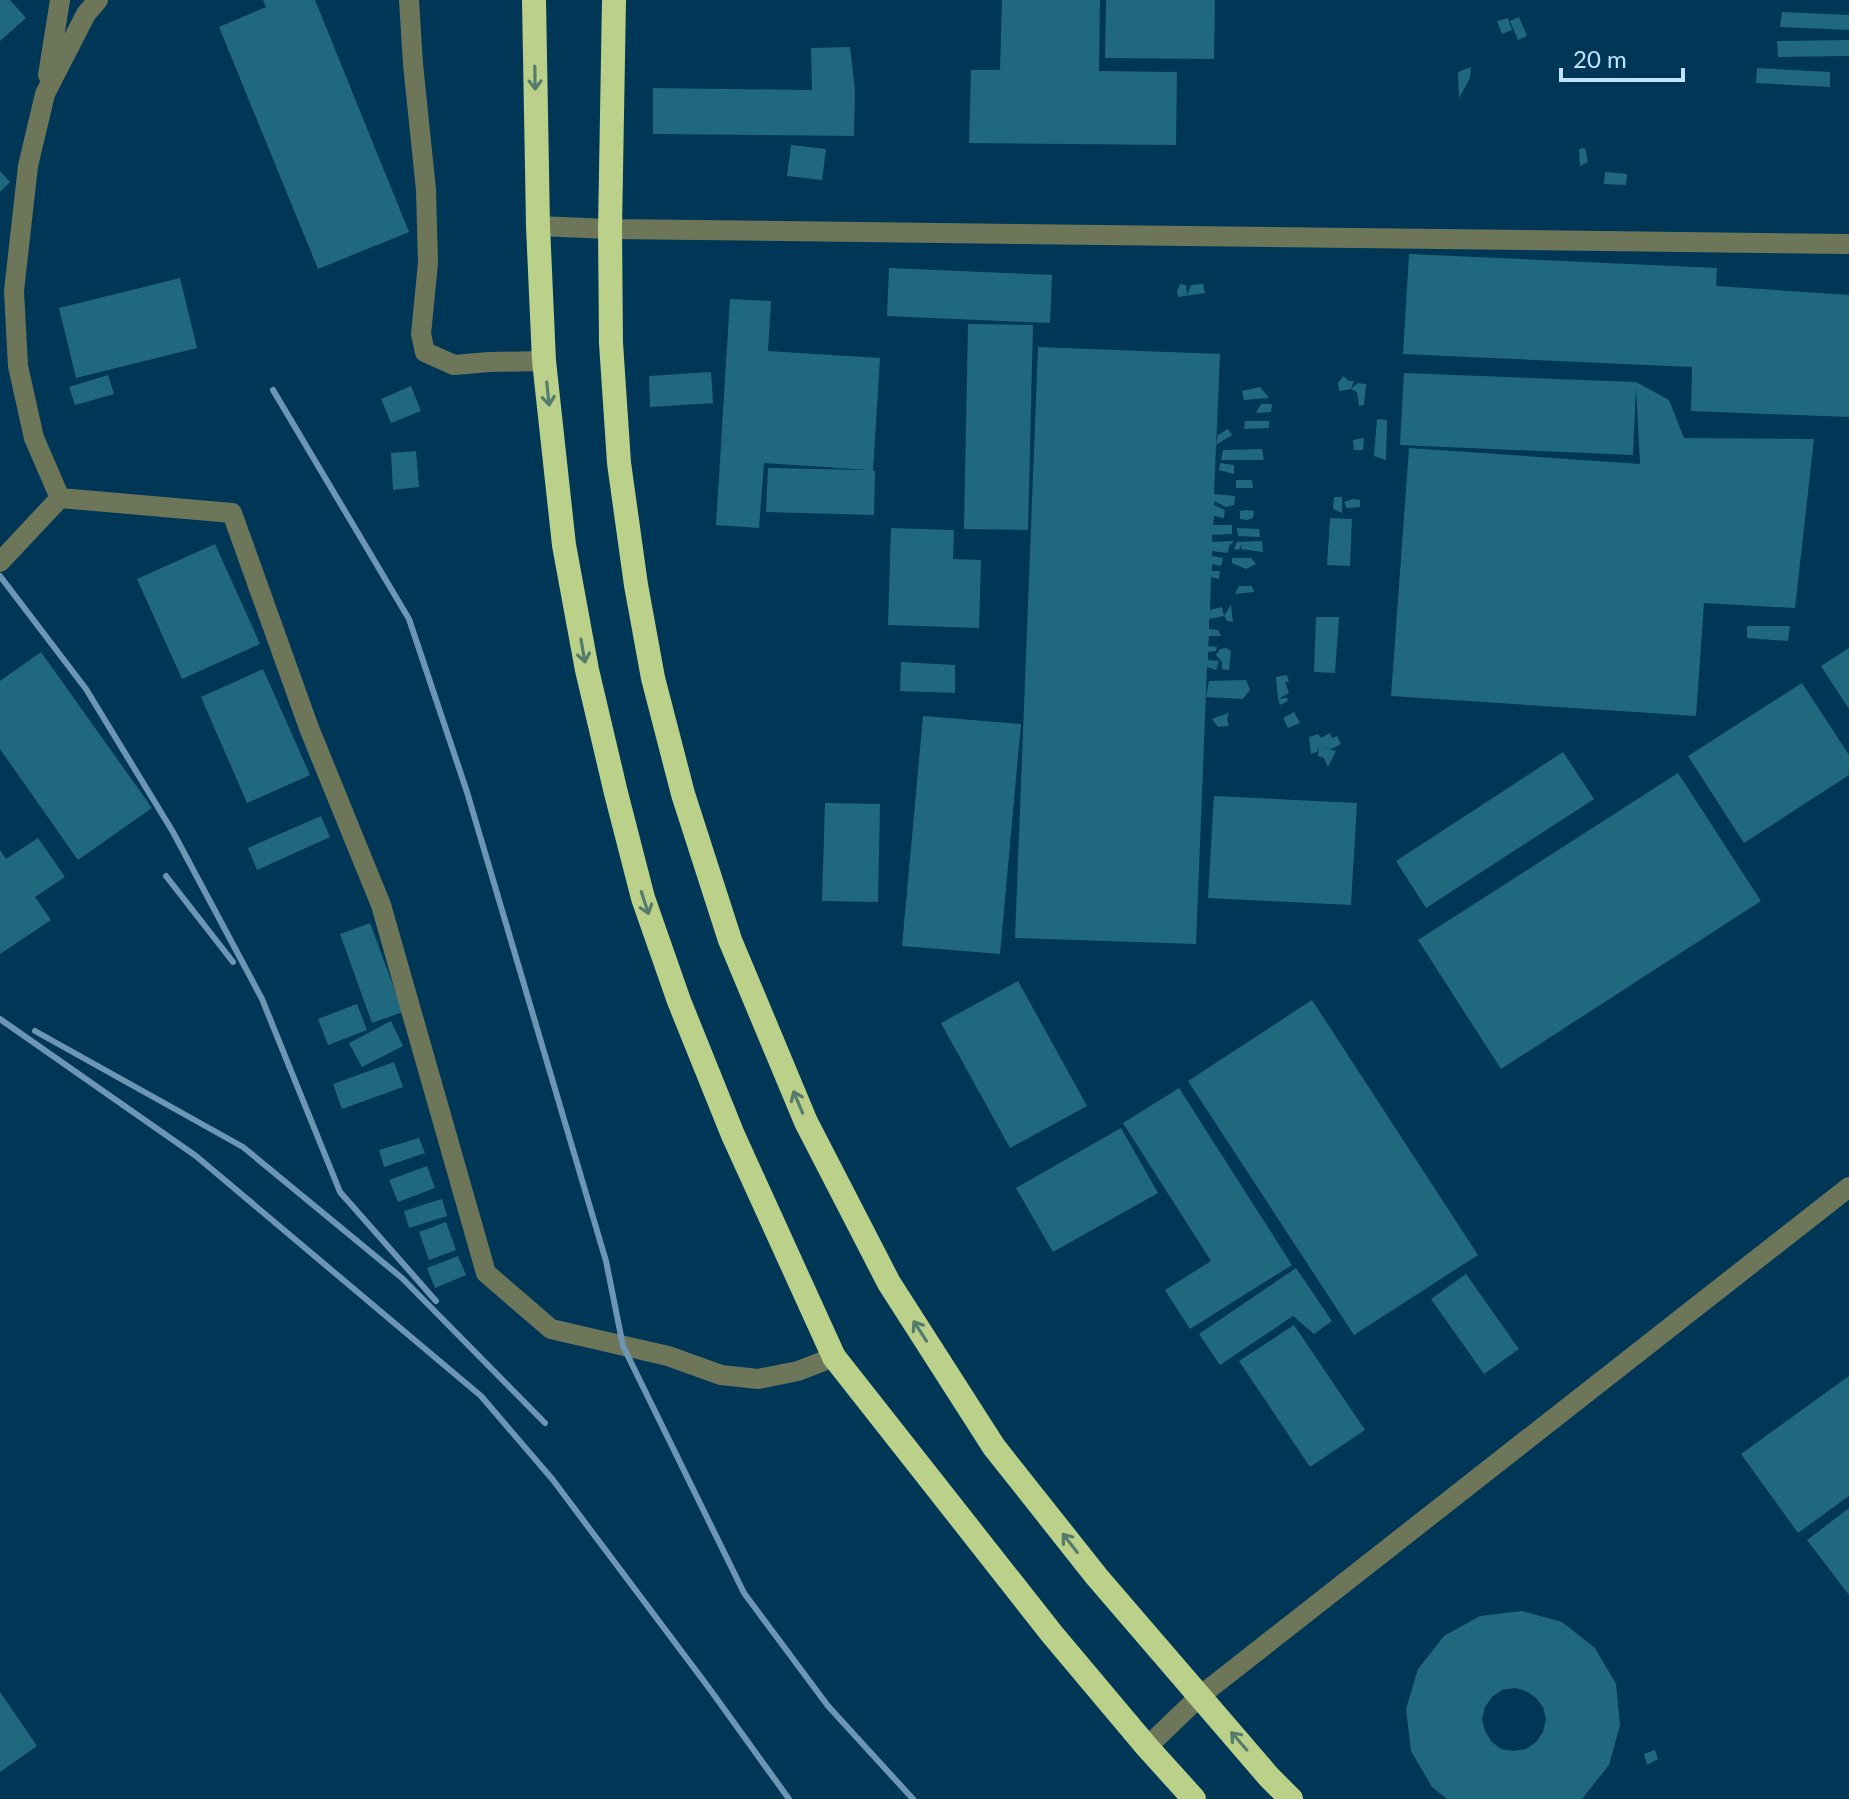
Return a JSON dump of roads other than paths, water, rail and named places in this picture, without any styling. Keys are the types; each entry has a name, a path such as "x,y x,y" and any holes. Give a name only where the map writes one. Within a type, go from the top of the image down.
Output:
{"highway":[{"path":"534,0 544,361 564,545 587,670 643,898 679,1001 733,1135 834,1357 1052,1634 1194,1799"},
{"path":"614,0 611,343 619,463 653,678 680,780 730,940 806,1122 889,1283 994,1447 1097,1577 1291,1799"}],"lane":[{"path":"60,0 45,94 28,166 14,291 18,366 34,438 60,498"},
{"path":"45,94 86,14 98,0"},
{"path":"409,0 426,190 428,263 421,334 425,352 454,365 544,361"},
{"path":"538,226 1849,244"},
{"path":"0,562 60,498"},
{"path":"60,498 232,513 309,728 381,905 486,1273 551,1329 668,1356 721,1375 758,1379 798,1371 834,1357"},
{"path":"1147,1747 1200,1696 1849,1187"}],"railway":[{"path":"273,390 409,619 467,792 606,1261 623,1346 744,1593 828,1706 913,1799"},
{"path":"0,576 86,689 173,832 262,999 340,1192 436,1301"},
{"path":"166,876 233,962"},
{"path":"0,1019 196,1156 481,1396 553,1480 789,1799"},
{"path":"35,1031 243,1147 402,1278 545,1423"}]}
